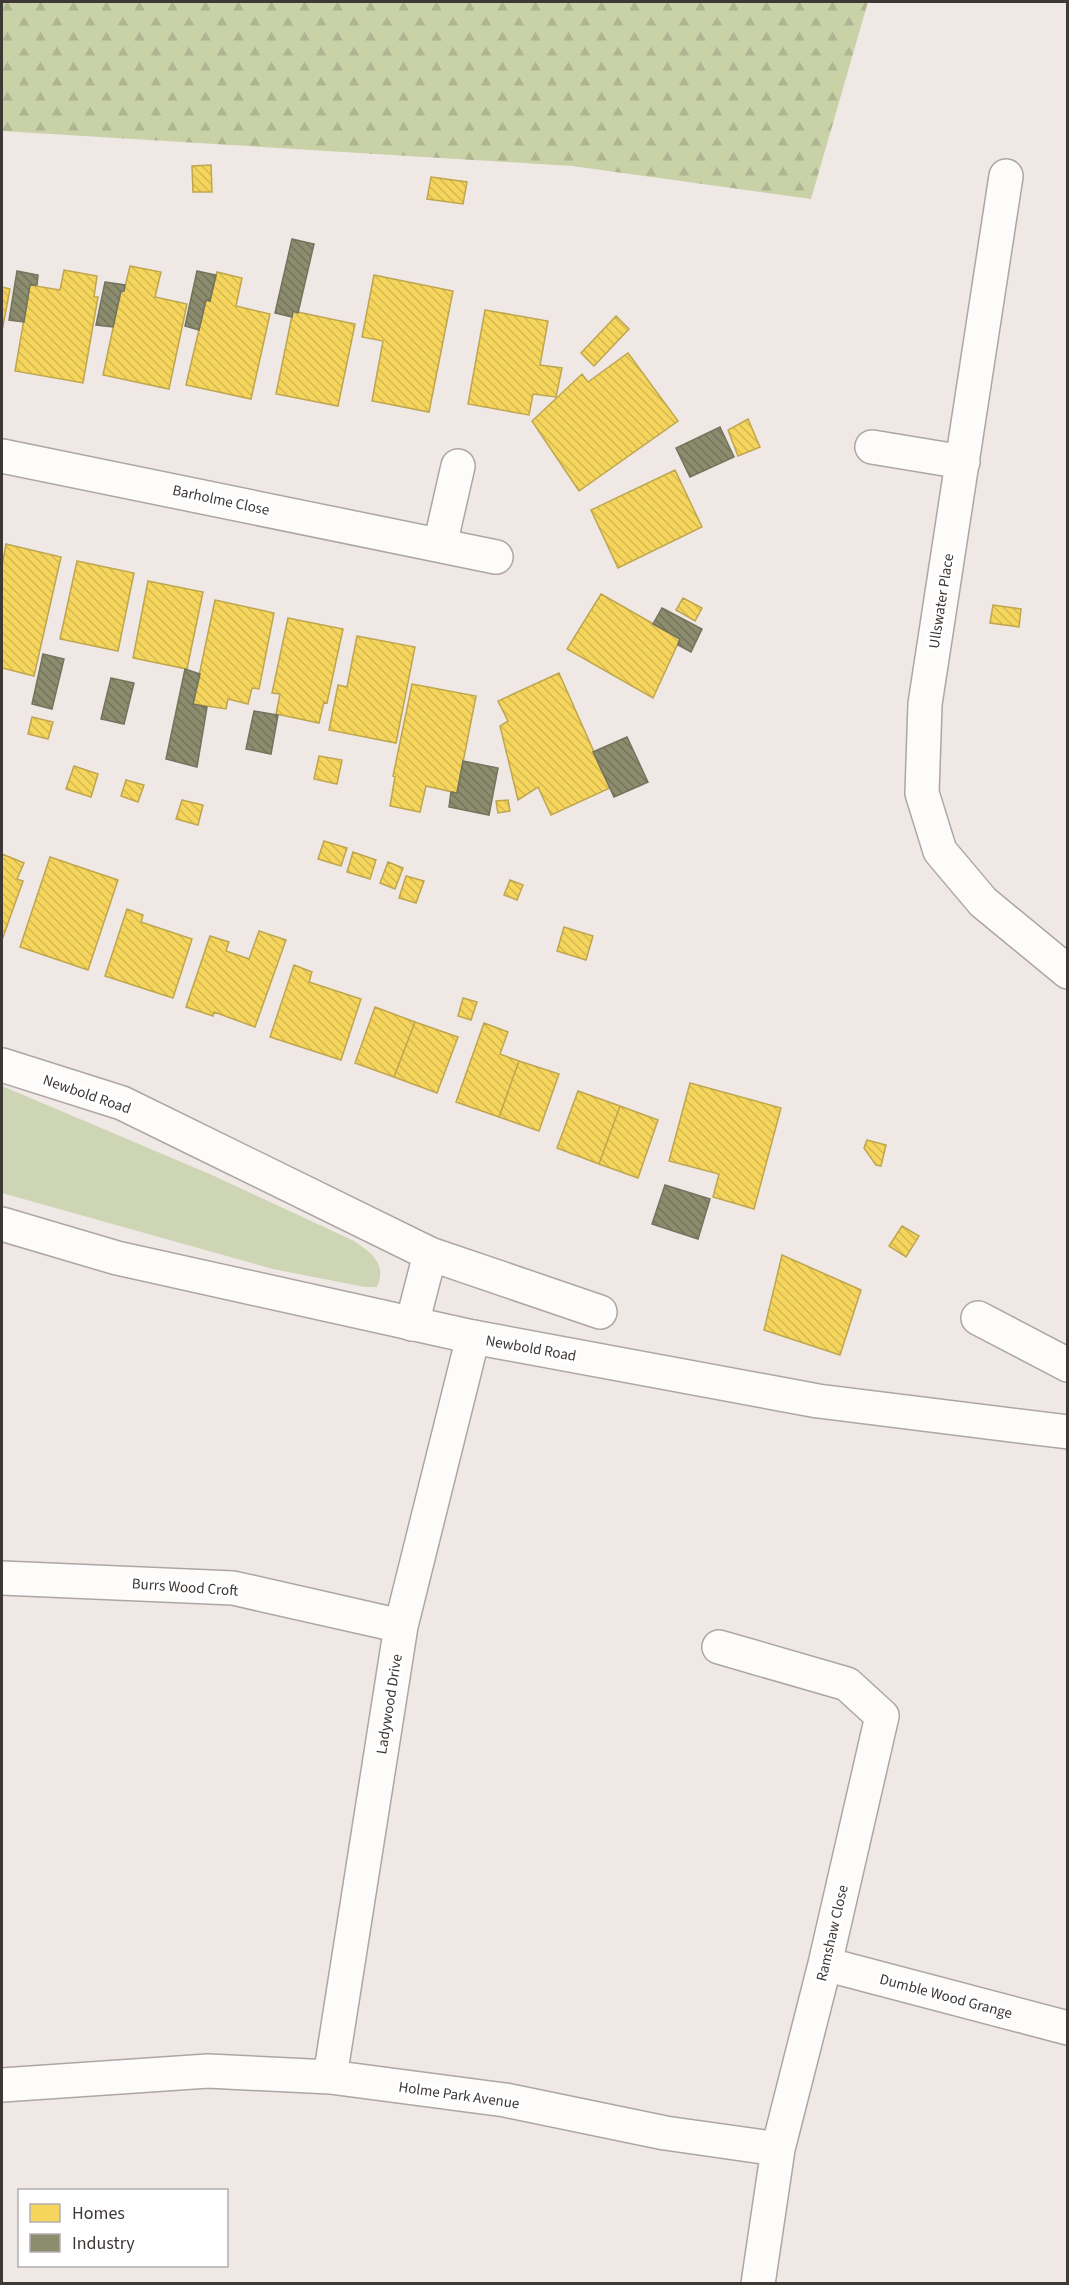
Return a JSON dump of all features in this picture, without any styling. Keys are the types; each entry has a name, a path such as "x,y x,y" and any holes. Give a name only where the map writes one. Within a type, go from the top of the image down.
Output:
{"street":[{"name":"Ullswater Place","path":"1006,176 925,704 922,793 940,851 983,902 1068,972"},
{"path":"872,447 963,462"},
{"name":"Barholme Close","path":"2,456 496,557"},
{"path":"440,545 458,466"},
{"name":"Newbold Road","path":"2,1065 122,1103 430,1254 600,1312"},
{"name":"Newbold Road","path":"2,1224 117,1258 473,1337 818,1401 1068,1432"},
{"path":"412,1324 430,1254"},
{"path":"978,1318 1068,1365"},
{"name":"Ladywood Drive","path":"330,2077 401,1626 473,1337"},
{"name":"Burrs Wood Croft","path":"2,1578 233,1588 401,1626"},
{"name":"Ramshaw Close","path":"719,1647 847,1683 882,1716 825,1964 778,2149"},
{"name":"Dumble Wood Grange","path":"825,1964 1068,2028"},
{"name":"Holme Park Avenue","path":"2,2085 208,2071 330,2077 506,2100 665,2133 778,2149"},
{"path":"758,2283 778,2149"}],"green space":[{"path":"2,2 868,2 811,199 572,166 2,131"},
{"path":"2,1086 212,1175 354,1241 372,1255 379,1266 380,1279 377,1287 365,1287 273,1269 2,1193"}],"building: Homes":[{"path":"211,165 212,192 193,192 192,166"},
{"path":"431,177 467,182 463,204 427,199"},
{"path":"130,266 161,272 155,297 187,304 169,389 103,375 121,291 124,291"},
{"path":"64,270 97,276 94,297 98,297 83,383 15,371 30,285 60,290"},
{"path":"217,272 242,278 236,306 270,314 251,399 186,385 206,300 210,301"},
{"path":"374,275 453,291 429,412 372,401 383,341 362,337"},
{"path":"2,287 10,289 2,331"},
{"path":"485,310 548,321 540,365 562,368 556,397 533,394 529,415 468,404"},
{"path":"293,311 355,324 338,406 276,394"},
{"path":"616,316 629,329 594,366 581,353"},
{"path":"628,353 678,421 579,491 532,421 582,374 588,382"},
{"path":"748,419 760,447 738,456 728,430"},
{"path":"675,470 702,527 618,568 591,510"},
{"path":"6,544 61,557 34,676 2,668 2,566"},
{"path":"77,561 134,573 118,651 60,639"},
{"path":"148,581 203,592 187,669 133,658"},
{"path":"601,594 680,639 653,698 567,649"},
{"path":"683,598 702,608 695,621 676,610"},
{"path":"215,600 274,613 259,689 252,688 248,704 228,699 226,709 193,704"},
{"path":"993,605 1021,609 1019,627 990,623"},
{"path":"288,618 343,629 327,703 324,702 319,723 276,714 280,694 272,693"},
{"path":"357,636 415,647 396,743 329,730 338,685 347,687"},
{"path":"559,673 610,788 551,815 538,787 518,800 500,726 508,721 498,701"},
{"path":"412,684 476,696 457,793 426,786 420,812 390,806 395,777 393,776"},
{"path":"32,717 53,722 48,739 28,734"},
{"path":"319,756 342,760 337,784 314,779"},
{"path":"74,766 98,774 91,797 66,789"},
{"path":"126,780 144,785 138,802 121,796"},
{"path":"182,800 203,805 198,825 176,819"},
{"path":"508,800 510,811 498,813 496,801"},
{"path":"324,841 347,848 341,866 318,859"},
{"path":"353,852 376,860 370,879 347,872"},
{"path":"2,854 24,863 17,879 23,881 2,940"},
{"path":"50,857 118,880 88,970 20,947"},
{"path":"388,862 403,868 395,889 380,883"},
{"path":"406,876 424,881 416,903 399,898"},
{"path":"510,880 523,885 517,900 504,895"},
{"path":"127,909 143,915 141,922 192,939 173,998 105,976"},
{"path":"564,927 593,936 586,960 557,951"},
{"path":"259,931 286,940 255,1027 214,1012 213,1016 186,1007 210,936 229,942 226,951 249,959"},
{"path":"294,965 312,972 309,982 361,999 341,1060 270,1037"},
{"path":"463,998 477,1002 471,1020 458,1016"},
{"path":"375,1007 415,1022 394,1077 355,1063"},
{"path":"415,1022 458,1037 437,1093 394,1077"},
{"path":"484,1023 508,1032 500,1054 519,1061 499,1117 456,1102"},
{"path":"519,1061 559,1074 539,1131 499,1117"},
{"path":"690,1083 781,1108 754,1209 713,1197 719,1174 669,1161"},
{"path":"578,1091 620,1106 599,1164 557,1148"},
{"path":"620,1106 658,1120 638,1178 599,1164"},
{"path":"867,1140 886,1145 881,1166 876,1165 864,1148"},
{"path":"902,1226 919,1236 906,1257 889,1246"},
{"path":"782,1255 861,1290 840,1355 764,1330"}],"building: Industry":[{"path":"292,239 314,244 298,313 293,311 292,317 275,313"},
{"path":"17,271 38,275 37,285 30,285 24,322 9,320"},
{"path":"197,271 216,275 210,301 206,300 199,330 185,326"},
{"path":"105,282 125,285 124,291 121,291 113,327 96,325"},
{"path":"720,427 734,457 690,477 676,448"},
{"path":"662,608 702,629 691,652 678,645 680,639 653,624"},
{"path":"43,654 64,659 52,709 32,704"},
{"path":"185,669 200,674 193,704 207,707 197,767 166,759"},
{"path":"111,678 134,683 124,724 101,719"},
{"path":"254,711 278,715 271,754 246,749"},
{"path":"627,737 648,782 614,797 593,752"},
{"path":"463,761 498,768 489,815 449,807 451,792 457,793"},
{"path":"665,1185 710,1199 698,1239 652,1224"}]}
